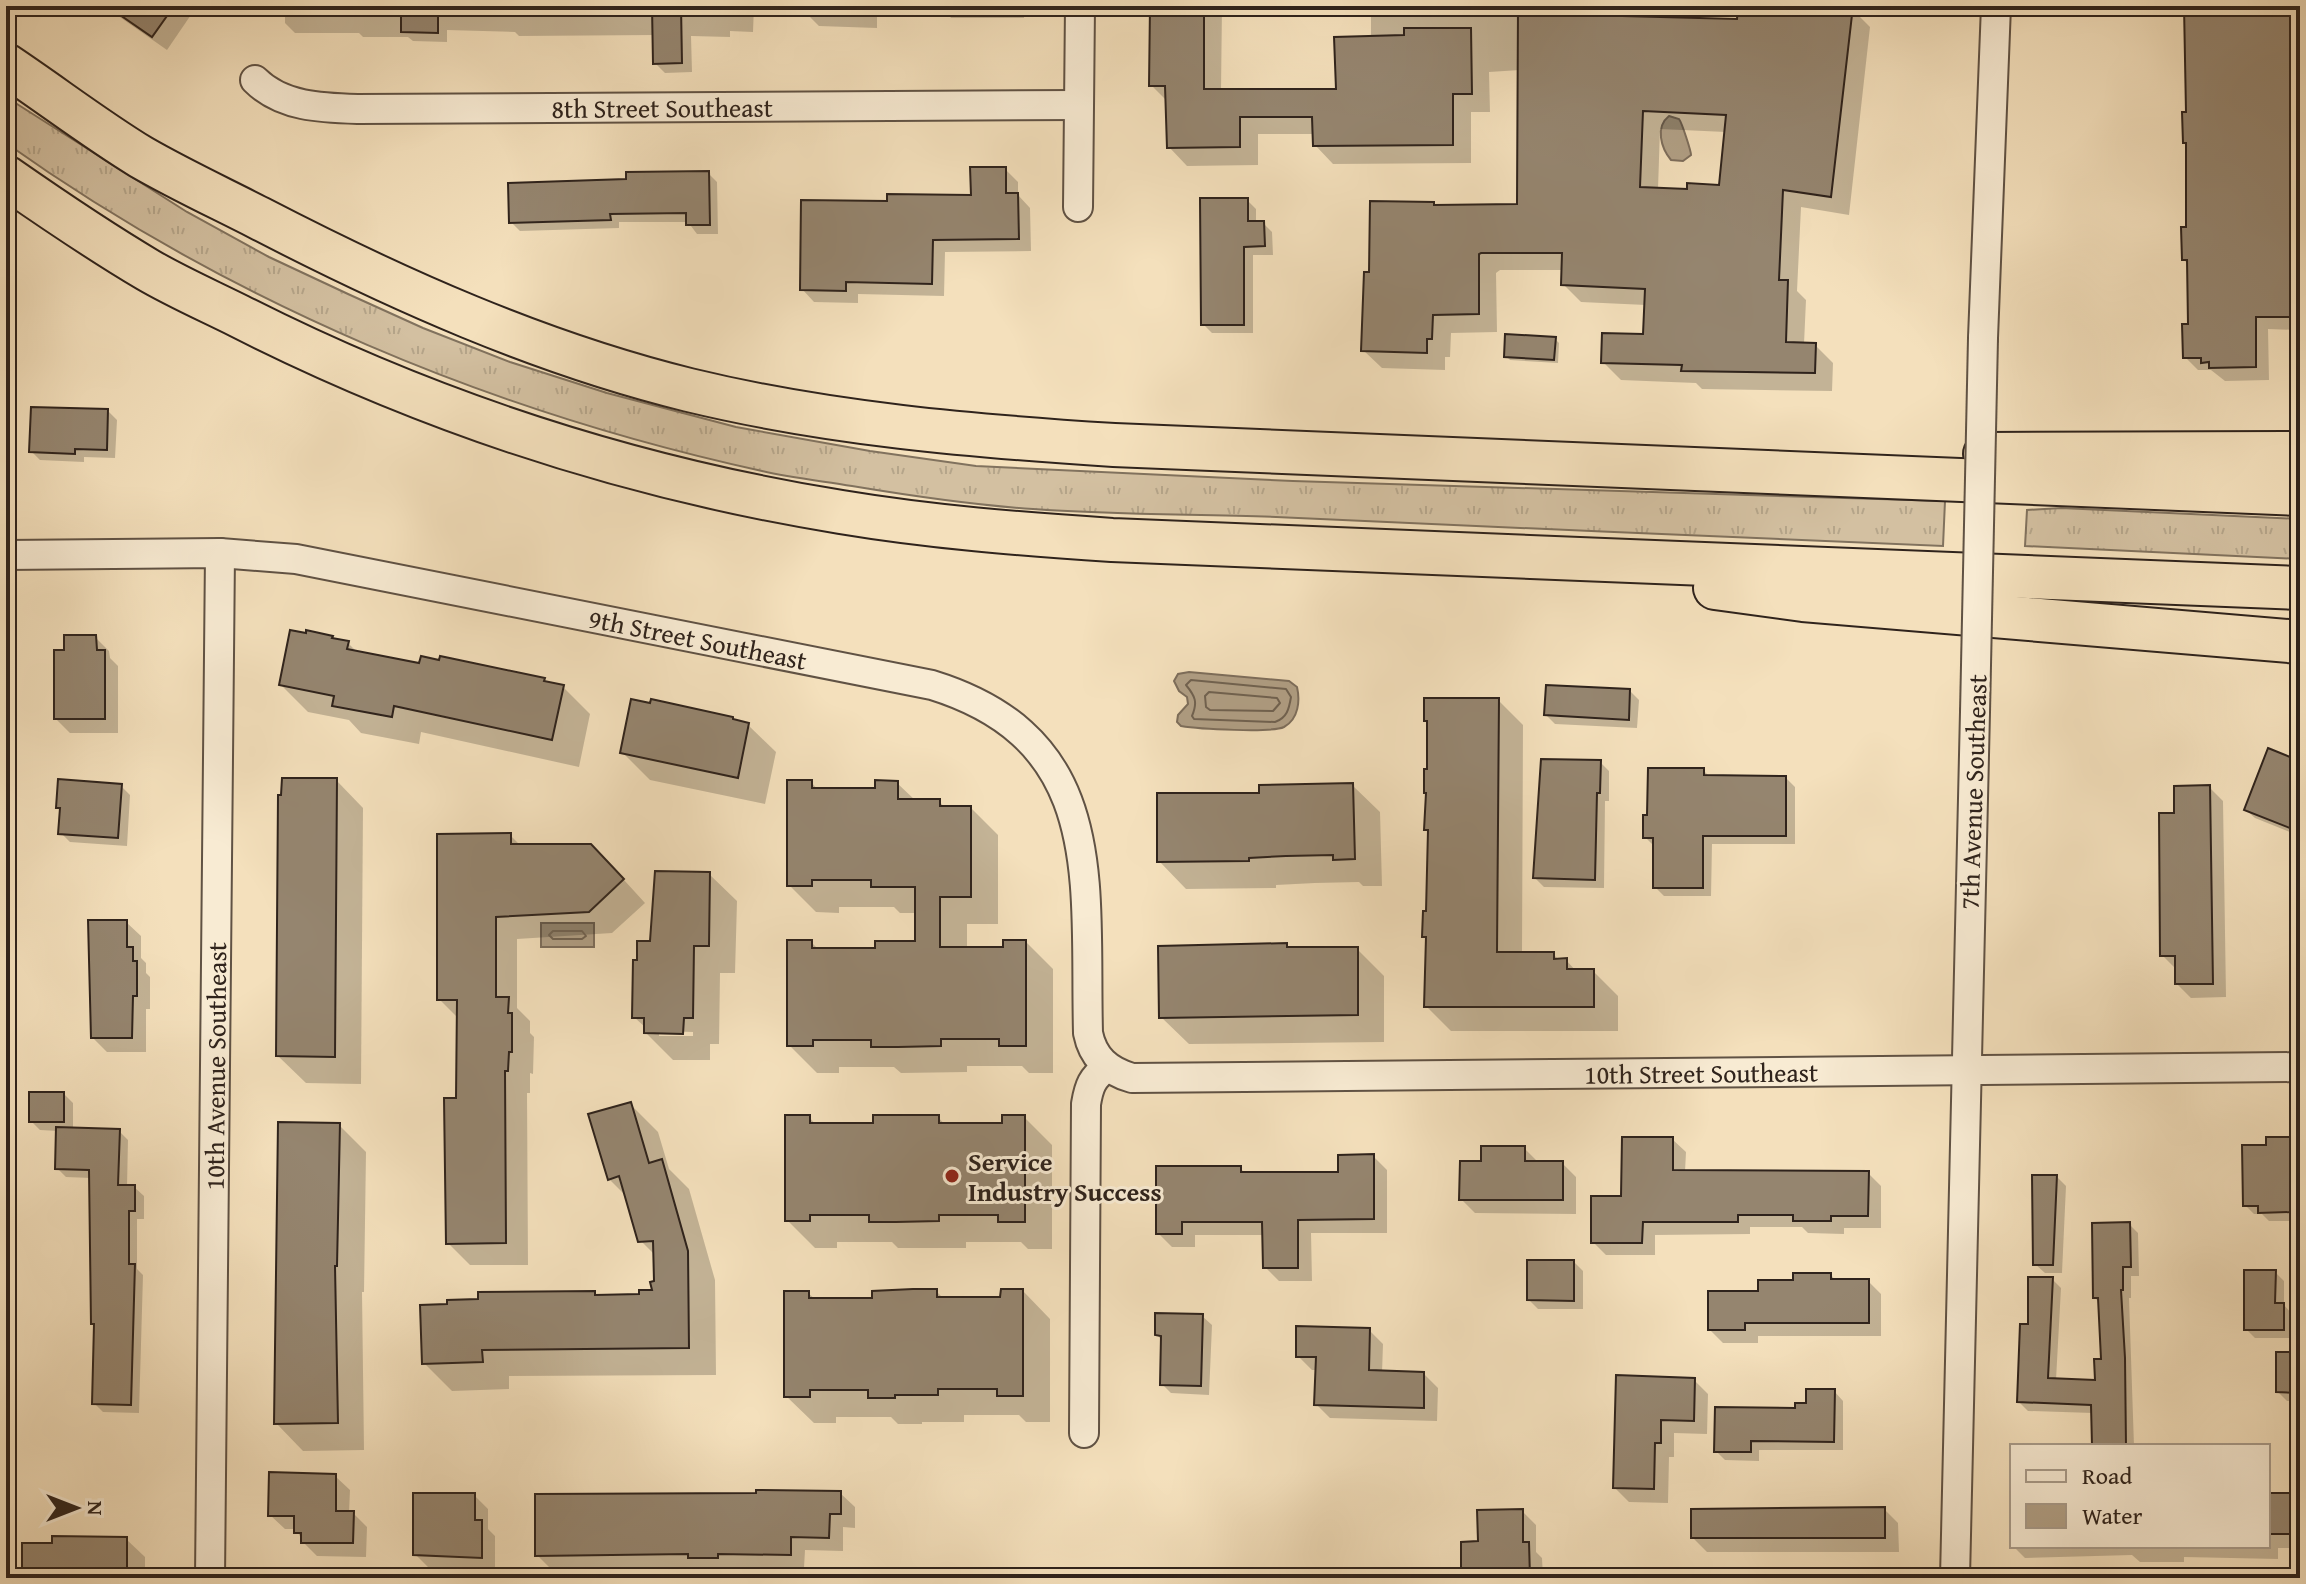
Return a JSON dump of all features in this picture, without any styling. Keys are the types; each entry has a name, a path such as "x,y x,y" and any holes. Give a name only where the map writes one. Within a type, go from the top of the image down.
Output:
{"highway":[{"path":"6,65 141,157 342,261 430,302 574,356 689,390 841,419 976,437 1114,445 2300,494"},
{"path":"6,177 150,271 340,365 424,399 553,445 680,479 840,512 982,531 1127,541 2300,588"},
{"path":"1439,458 2300,453"},
{"path":"1444,553 1803,600 2300,642"}],"street":[{"path":"1078,207 1080,6"},
{"name":"7th Avenue Southeast","path":"1955,1578 1983,338 1996,6"},
{"name":"8th Street Southeast","path":"255,80 273,95 287,100 319,107 358,109 1078,105"},
{"name":"9th Street Southeast","path":"6,555 220,553 296,559 932,685 963,694 995,711 1022,733 1049,761 1065,790 1078,828 1084,860 1088,1033 1091,1048 1107,1067"},
{"name":"10th Avenue Southeast","path":"210,1578 220,553"},
{"path":"1084,1433 1086,1104 1093,1077 1107,1067"},
{"name":"10th Street Southeast","path":"1107,1067 1117,1074 1151,1079 2300,1067"}],"green space":[{"path":"6,97 187,212 269,257 423,328 510,362 607,393 736,427 976,466 1293,481 1945,501 1943,546 1276,517 1063,511 942,500 762,471 661,447 463,383 367,345 273,302 92,201 6,143"},
{"path":"2061,508 2300,519 2300,559 2025,546 2027,510"}],"water":[{"path":"1669,116 1679,119 1688,143 1691,155 1683,161 1671,160 1662,144 1662,126"},
{"path":"1189,672 1289,681 1297,687 1298,703 1293,719 1284,727 1265,730 1181,726 1177,722 1178,715 1188,704 1187,697 1179,691 1174,681 1178,674"},
{"path":"541,923 594,923 594,947 541,947"}],"building":[{"path":"107,6 174,6 152,37"},
{"path":"401,6 438,6 438,33 401,32"},
{"path":"652,6 681,6 682,63 653,64"},
{"path":"1150,6 1204,6 1204,89 1336,89 1334,37 1404,35 1404,28 1471,28 1472,94 1453,94 1453,145 1313,146 1312,117 1240,117 1240,147 1167,148 1165,86 1149,86"},
{"path":"1623,6 1623,16 1737,19 1738,6 1853,6 1831,197 1783,190 1779,280 1788,280 1786,342 1816,343 1815,373 1681,371 1682,365 1601,363 1602,333 1643,334 1645,289 1561,285 1562,253 1481,253 1479,314 1433,315 1432,339 1427,339 1427,353 1361,351 1364,272 1369,272 1370,201 1434,202 1434,205 1517,204 1518,7","holes":["1643,111 1726,115 1719,185 1687,183 1687,189 1640,187"]},
{"path":"2184,6 2262,6 2262,11 2300,11 2300,317 2256,317 2256,367 2209,368 2209,362 2201,363 2201,358 2183,358 2182,324 2188,324 2187,260 2182,260 2181,227 2186,227 2186,143 2183,143 2182,112 2186,112"},
{"path":"970,167 1006,167 1006,193 1018,193 1019,239 933,240 932,284 846,282 846,291 800,290 801,200 887,201 887,194 971,195"},
{"path":"709,171 710,225 686,225 686,213 610,214 611,220 509,223 508,183 626,179 626,172"},
{"path":"1200,198 1248,198 1248,221 1264,221 1265,246 1244,247 1244,325 1201,325"},
{"path":"1505,334 1556,337 1554,360 1504,357"},
{"path":"31,407 108,409 107,450 75,449 75,454 29,452"},
{"path":"290,630 306,633 306,630 349,641 347,649 419,663 421,656 439,660 440,656 545,678 544,681 564,685 552,740 394,706 392,717 332,706 334,696 279,685"},
{"path":"64,635 96,635 97,650 105,650 105,719 54,719 54,650 64,650"},
{"path":"1546,685 1630,689 1629,720 1544,715"},
{"path":"1424,698 1499,698 1497,952 1554,952 1554,959 1567,958 1567,969 1594,969 1594,1007 1424,1007 1426,937 1422,937 1423,911 1426,911 1428,830 1424,830 1427,721 1424,721"},
{"path":"631,699 650,703 651,699 749,723 738,778 620,753"},
{"path":"2268,748 2300,761 2300,832 2244,810"},
{"path":"1541,759 1601,760 1595,880 1533,878"},
{"path":"1648,768 1704,768 1704,775 1786,776 1786,836 1703,836 1703,888 1653,888 1653,838 1643,838"},
{"path":"282,778 337,778 335,1057 276,1056 278,795 281,795"},
{"path":"58,779 122,784 118,838 58,834"},
{"path":"787,780 812,780 812,788 875,788 875,780 898,781 898,799 940,799 940,806 971,806 971,897 940,897 940,947 1003,947 1003,940 1026,940 1026,1046 999,1046 999,1039 941,1039 941,1046 871,1047 871,1040 813,1040 813,1046 787,1046 787,940 812,940 812,948 875,948 875,941 915,941 915,887 871,887 871,880 812,880 812,886 787,886"},
{"path":"1353,783 1355,859 1333,860 1333,855 1249,858 1249,861 1157,862 1157,793 1259,793 1259,785"},
{"path":"2210,785 2213,984 2175,984 2175,956 2160,956 2159,813 2174,813 2174,786"},
{"path":"511,833 511,844 591,844 624,879 589,912 496,917 496,997 509,997 508,1013 512,1013 512,1052 509,1052 508,1071 505,1071 506,1243 446,1244 444,1098 456,1098 457,1000 437,1000 437,834"},
{"path":"655,871 710,872 709,946 694,946 693,1018 684,1018 683,1034 644,1033 644,1018 632,1018 633,960 637,960 637,941 650,941"},
{"path":"88,920 127,920 127,947 133,947 133,961 137,961 132,1038 91,1038"},
{"path":"1287,943 1287,947 1358,947 1358,1015 1159,1018 1158,946"},
{"path":"29,1092 64,1092 64,1122 29,1122"},
{"path":"631,1102 649,1163 662,1159 688,1251 689,1348 482,1350 483,1362 422,1364 420,1305 478,1299 478,1292 595,1291 595,1295 639,1294 639,1290 652,1290 653,1241 638,1242 619,1176 608,1180 588,1114"},
{"path":"785,1115 810,1115 810,1123 873,1123 873,1115 939,1115 939,1123 1002,1123 1002,1115 1025,1115 1025,1222 998,1222 998,1215 939,1215 939,1221 869,1222 869,1215 810,1215 810,1221 785,1221"},
{"path":"278,1122 340,1123 335,1266 338,1423 274,1424"},
{"path":"56,1127 120,1129 118,1185 135,1185 135,1211 129,1211 129,1264 135,1264 131,1405 92,1404 94,1324 91,1324 89,1170 55,1169"},
{"path":"1622,1137 1673,1137 1673,1170 1869,1171 1868,1216 1831,1216 1831,1221 1793,1221 1793,1215 1738,1215 1738,1222 1643,1222 1642,1243 1591,1243 1591,1196 1621,1196"},
{"path":"2266,1137 2292,1137 2292,1212 2258,1213 2258,1206 2243,1206 2242,1145 2266,1145"},
{"path":"1481,1146 1525,1146 1525,1161 1563,1161 1563,1200 1459,1200 1460,1161 1481,1161"},
{"path":"1374,1154 1374,1219 1298,1220 1298,1268 1263,1268 1262,1222 1182,1222 1182,1234 1156,1234 1156,1166 1241,1166 1241,1172 1338,1172 1338,1155"},
{"path":"2032,1175 2057,1175 2053,1265 2033,1265"},
{"path":"2130,1222 2131,1267 2123,1267 2121,1290 2126,1444 2092,1444 2091,1405 2017,1402 2020,1324 2028,1324 2028,1277 2053,1277 2048,1378 2095,1380 2094,1359 2101,1359 2098,1298 2093,1298 2092,1223"},
{"path":"1527,1260 1574,1260 1574,1301 1527,1300"},
{"path":"2244,1270 2276,1270 2275,1303 2284,1303 2284,1330 2244,1330"},
{"path":"1793,1273 1831,1273 1831,1279 1869,1279 1869,1323 1745,1323 1745,1330 1708,1330 1708,1291 1758,1291 1758,1280 1793,1280"},
{"path":"937,1289 937,1297 1000,1297 1001,1289 1023,1289 1023,1396 997,1396 997,1389 938,1389 938,1395 895,1395 895,1398 868,1398 868,1390 810,1390 810,1397 784,1397 784,1291 809,1291 809,1298 872,1298 872,1291"},
{"path":"1155,1313 1203,1314 1201,1386 1160,1385 1161,1336 1155,1335"},
{"path":"1296,1326 1370,1328 1369,1370 1424,1372 1424,1408 1314,1405 1316,1357 1296,1357"},
{"path":"2276,1352 2300,1352 2300,1393 2276,1392"},
{"path":"1616,1375 1695,1378 1694,1421 1661,1420 1661,1443 1655,1443 1654,1489 1613,1488"},
{"path":"1806,1389 1835,1389 1834,1442 1751,1441 1751,1452 1714,1452 1715,1407 1795,1408 1795,1403 1806,1403"},
{"path":"269,1472 336,1474 336,1511 354,1511 353,1543 301,1543 301,1533 294,1533 294,1516 268,1516"},
{"path":"756,1490 841,1491 841,1514 830,1514 829,1538 791,1537 791,1555 718,1554 718,1558 688,1558 688,1554 535,1556 535,1494 756,1493"},
{"path":"413,1493 475,1493 475,1520 482,1520 482,1558 413,1555"},
{"path":"2270,1493 2296,1493 2297,1534 2270,1534"},
{"path":"1885,1507 1885,1538 1691,1538 1691,1509"},
{"path":"1523,1509 1523,1542 1529,1542 1530,1578 1461,1578 1461,1542 1478,1541 1477,1510"},
{"path":"52,1536 127,1537 127,1578 22,1578 22,1543 52,1543"}],"place":[{"name":"Service Industry Success","path":"952,1176"}]}
